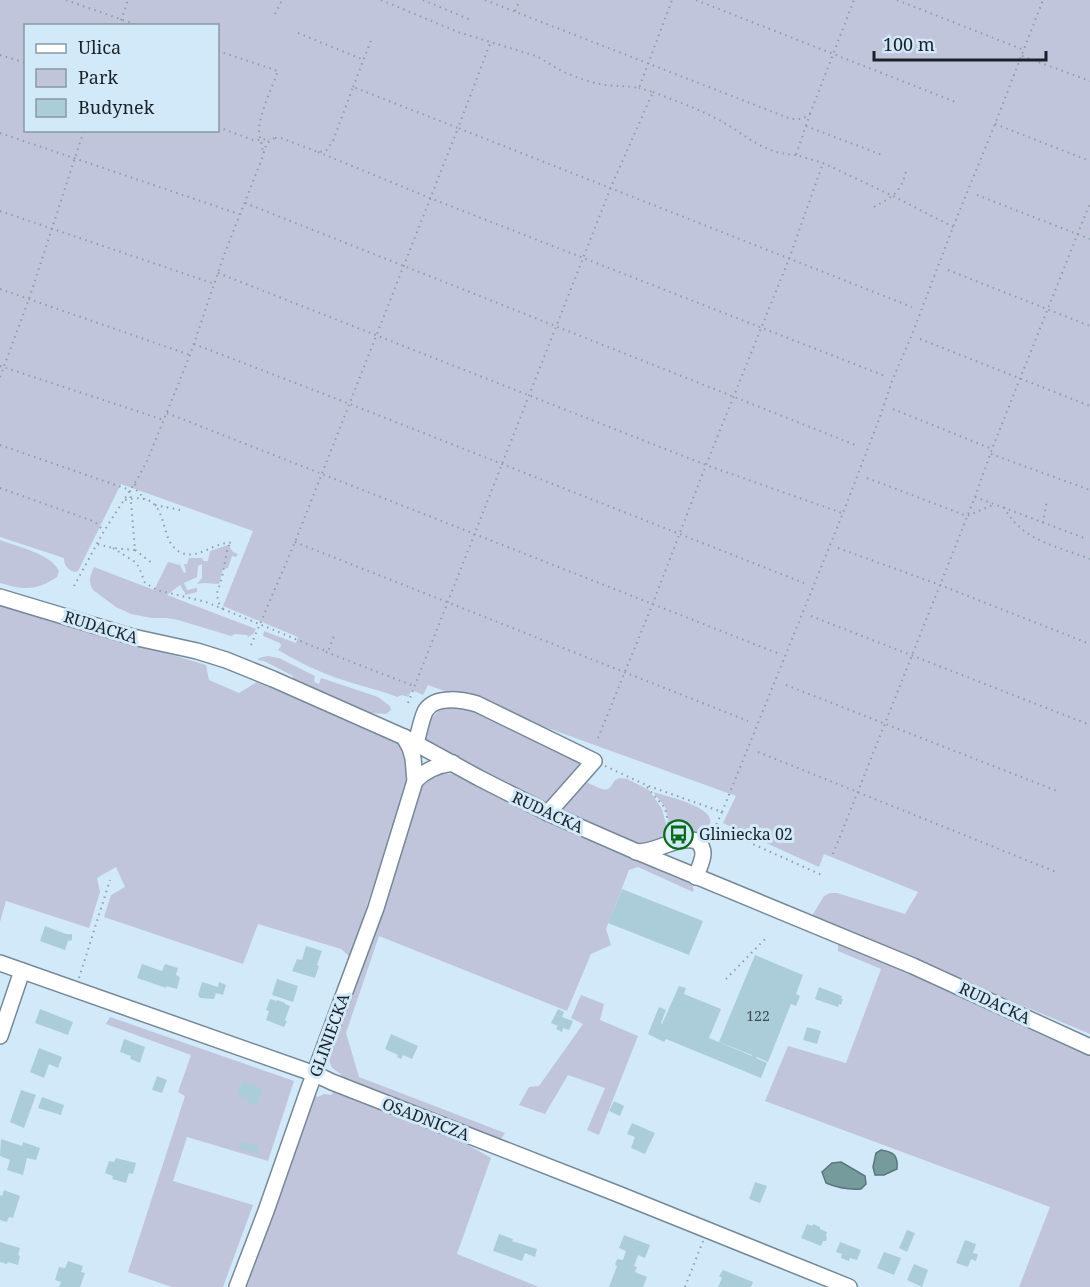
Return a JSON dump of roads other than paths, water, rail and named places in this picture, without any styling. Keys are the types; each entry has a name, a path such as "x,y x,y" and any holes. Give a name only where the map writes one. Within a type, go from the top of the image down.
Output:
{"street":[{"name":"RUDACKA","path":"0,597 133,637 226,660 309,694 410,740 548,813 696,877 913,966 1090,1047"},
{"path":"410,740 426,709 435,702 467,701 594,761 548,813"},
{"name":"GLINIECKA","path":"237,1287 376,908 415,781 410,740"},
{"path":"415,781 431,769 453,763"},
{"path":"635,851 647,851 684,840 694,840 701,845 704,853 696,877"},
{"name":"OSADNICZA","path":"0,963 315,1074 849,1287"},
{"path":"0,1036 22,971"}],"place":[{"name":"Gliniecka 02","path":"678,834"}]}
